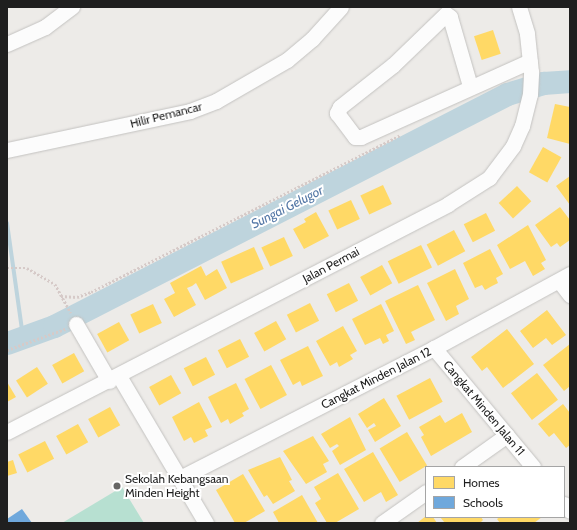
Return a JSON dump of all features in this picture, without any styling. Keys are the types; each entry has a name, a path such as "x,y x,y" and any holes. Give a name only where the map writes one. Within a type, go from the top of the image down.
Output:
{"street":[{"path":"7,44 45,27 72,7"},
{"name":"Hilir Pemancar","path":"7,150 190,111 216,101 287,60 312,39 341,7"},
{"name":"Jalan Permai","path":"7,432 114,378 466,194 489,178 502,163 522,126 530,94 531,66 527,33 520,7"},
{"path":"470,86 450,17 446,14 394,65 340,107 337,113 358,138 470,86 531,66"},
{"path":"564,277 570,294"},
{"name":"Cangkat Minden Jalan 12","path":"180,478 434,348 564,277"},
{"path":"76,324 114,378 180,478 206,523"},
{"name":"Cangkat Minden Jalan 11","path":"434,348 532,466"},
{"path":"463,466 507,435"},
{"path":"382,523 425,493"}],"path":[{"path":"61,296 77,297 91,292 408,132"},
{"path":"8,269 15,270 27,268 55,284 68,309"},
{"path":"7,350 76,324"}],"green space":[{"path":"122,487 144,523 62,523"}],"building: Homes":[{"path":"493,30 501,54 482,60 474,36"},
{"path":"555,104 570,107 570,144 547,138"},
{"path":"543,147 561,157 547,183 529,172"},
{"path":"570,176 570,205 556,186"},
{"path":"383,185 392,204 369,215 360,196"},
{"path":"517,186 531,201 513,218 499,203"},
{"path":"351,200 360,219 337,230 328,211"},
{"path":"560,207 570,220 570,240 560,247 557,243 551,247 535,225"},
{"path":"316,212 329,236 304,249 293,229 306,222 304,219"},
{"path":"486,213 495,231 473,242 464,224"},
{"path":"528,225 546,260 541,263 545,269 533,276 525,261 510,269 497,245"},
{"path":"454,230 465,251 438,266 427,245"},
{"path":"284,237 293,256 270,267 261,248"},
{"path":"421,245 432,267 399,284 388,261"},
{"path":"254,247 264,269 231,284 221,262"},
{"path":"490,249 503,274 496,278 498,283 485,290 482,285 475,288 463,263"},
{"path":"382,265 392,283 370,295 360,277"},
{"path":"201,266 206,276 217,269 227,288 205,300 196,283 187,288 196,305 174,317 164,299 175,293 170,283"},
{"path":"455,269 469,299 456,306 459,314 446,321 427,283"},
{"path":"349,283 358,301 336,312 327,294"},
{"path":"418,285 435,320 411,332 415,340 406,344 385,301"},
{"path":"310,303 319,321 296,333 287,315"},
{"path":"153,304 162,323 139,334 130,315"},
{"path":"381,304 394,331 386,335 389,341 383,344 380,338 365,345 352,319"},
{"path":"547,310 566,335 552,345 546,338 533,348 520,331"},
{"path":"276,321 286,339 264,351 254,333"},
{"path":"119,322 129,340 107,352 97,334"},
{"path":"343,326 357,351 350,355 353,359 339,367 337,362 330,366 316,341"},
{"path":"507,329 534,364 503,388 487,367 482,371 471,357"},
{"path":"240,339 249,357 227,368 218,350"},
{"path":"570,344 570,386 564,391 543,365"},
{"path":"308,346 323,376 302,386 300,381 293,385 280,360"},
{"path":"74,353 84,371 62,383 52,365"},
{"path":"206,357 215,375 193,386 184,368"},
{"path":"271,365 287,395 260,409 245,379"},
{"path":"37,367 48,384 27,397 16,381"},
{"path":"537,373 558,400 532,420 511,393"},
{"path":"171,375 181,393 159,405 149,387"},
{"path":"430,378 443,402 409,420 396,396"},
{"path":"7,382 16,397 7,402"},
{"path":"236,383 249,409 242,413 244,416 230,424 228,419 221,423 208,397"},
{"path":"384,398 401,426 375,442 368,430 376,426 374,423 367,428 358,414"},
{"path":"199,402 212,427 205,430 208,436 194,443 191,437 184,441 172,417"},
{"path":"563,404 570,413 570,445 566,448 554,433 549,437 538,424"},
{"path":"110,407 120,425 98,437 88,419"},
{"path":"462,413 472,432 431,456 421,437 424,435 419,427 440,415 445,423"},
{"path":"350,417 366,450 340,465 332,451 339,446 337,444 330,448 321,434"},
{"path":"78,424 88,442 66,454 56,436"},
{"path":"407,432 427,465 400,482 380,448"},
{"path":"313,436 329,461 323,464 327,472 306,484 283,451"},
{"path":"45,441 54,459 27,472 18,455"},
{"path":"373,452 398,495 386,502 381,492 364,502 344,469"},
{"path":"280,457 292,480 289,481 295,491 273,504 267,495 264,497 248,470"},
{"path":"13,460 17,473 7,476 7,462"},
{"path":"338,473 359,509 335,523 327,523 315,503 321,499 314,487"},
{"path":"243,474 265,511 244,523 235,523 216,490"},
{"path":"302,495 318,523 279,523 273,512"},
{"path":"425,517 425,518 434,518 437,523 417,523"},
{"path":"441,518 482,518 483,520 480,523 445,523"},
{"path":"541,518 534,523 500,523 497,519"}],"building: Schools":[{"path":"22,509 32,523 7,523 7,519"}],"waterway":[{"name":"Sungai Gelugor","path":"7,343 54,326 507,94 543,83 570,81"},
{"path":"7,223 23,337"}],"place":[{"name":"Sekolah Kebangsaan Minden Height","path":"117,486"}]}
